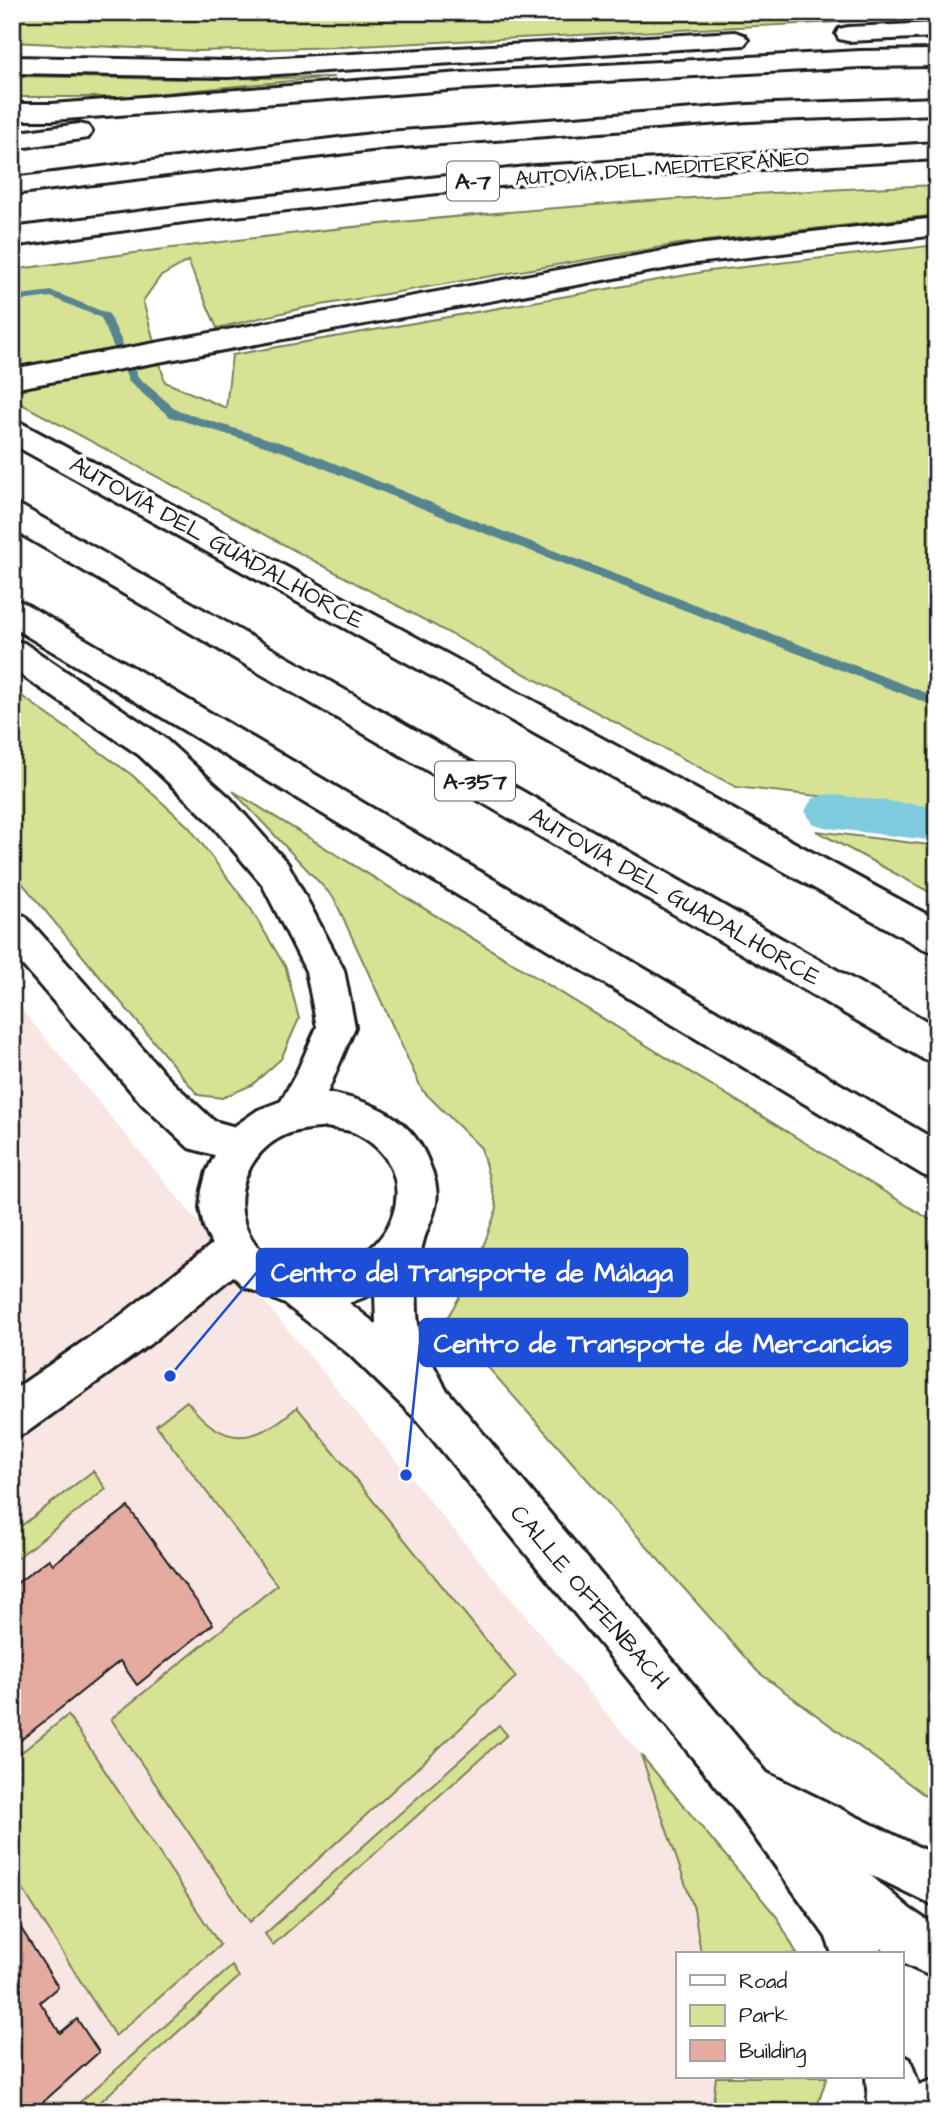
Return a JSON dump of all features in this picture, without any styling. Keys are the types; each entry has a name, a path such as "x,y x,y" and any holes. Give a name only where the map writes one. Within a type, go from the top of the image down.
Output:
{"main road":[{"path":"827,35 937,30"},
{"path":"12,65 228,69 757,38"},
{"path":"12,112 52,112 461,81 860,59 937,58"},
{"path":"12,141 357,101 491,89 603,74"},
{"name":"AUTOVÍA DEL MEDITERRÁNEO","path":"12,186 388,140 748,113 937,106"},
{"name":"AUTOVÍA DEL MEDITERRÁNEO","path":"12,237 191,212 535,174 937,151"},
{"path":"12,379 695,254 937,226"},
{"name":"AUTOVÍA DEL GUADALHORCE","path":"12,431 937,938"},
{"name":"AUTOVÍA DEL GUADALHORCE","path":"12,515 937,1048"},
{"path":"12,611 937,1162"},
{"path":"12,652 151,746 218,808 275,874 325,970 336,1027 313,1081 294,1114"},
{"path":"12,926 156,1092 203,1136 243,1145"},
{"path":"327,1110 359,1116 386,1132 406,1155 417,1184 415,1214 403,1243 383,1265 357,1281 327,1289 296,1288 272,1280 251,1268 234,1251 222,1225 220,1197 226,1167 243,1145 266,1126 294,1114 327,1110"},
{"name":"CALLE OFFENBACH","path":"403,1243 396,1291 397,1327 431,1404"},
{"path":"12,1418 135,1330 234,1251"},
{"name":"CALLE OFFENBACH","path":"296,1288 364,1340 431,1404 750,1790"},
{"path":"750,1790 937,1882"},
{"path":"750,1790 860,1900 922,1947 937,1954"},
{"path":"750,1790 845,1922 857,1952"},
{"path":"892,2078 895,2112"},
{"path":"932,2112 937,2104"}],"shaded area":[{"path":"12,998 641,1755 694,1909 701,1952 676,1952 676,2078 716,2078 712,2112 12,2112"}],"green space":[{"path":"12,12 937,12 937,17 339,47 198,51 12,42"},
{"path":"12,76 179,79 334,77 122,97 12,97"},
{"path":"937,185 937,215 679,244 304,308 217,328 188,261 160,277 143,301 165,382 226,408 232,355 709,271 937,245 937,809 736,787 12,399 12,270 242,239 473,215 705,197"},
{"path":"12,689 132,775 189,827 251,909 286,968 299,1019 281,1059 252,1085 222,1098 198,1095 12,871"},
{"path":"233,791 937,1224 937,1799 926,1796 758,1672 446,1320 474,1272 497,1208 481,1148 422,1090 334,898"},
{"path":"816,831 937,846 937,896"},
{"path":"187,1401 213,1428 240,1436 267,1429 297,1407 516,1677 250,1922 111,1719 277,1585 156,1425"},
{"path":"93,1471 106,1489 12,1562 12,1533"},
{"path":"68,1715 220,1945 115,2036 12,1872 12,1760"},
{"path":"499,1725 507,1735 273,1945 265,1934"},
{"path":"641,1755 777,1917 796,1952 701,1952 694,1909"},
{"path":"232,1966 239,1977 89,2112 69,2112"},
{"path":"716,2078 827,2078 815,2112 712,2112"}],"building":[{"path":"128,1507 213,1624 137,1685 120,1661 12,1747 12,1587 49,1559 53,1564"},
{"path":"12,1914 58,1987 40,2002 60,2033 77,2019 99,2052 32,2112 12,2112"}],"waterway":[{"path":"822,14 850,12"},
{"path":"12,299 52,294 105,316 133,379 174,414 288,449 467,522 937,702"},
{"path":"827,811 937,824"}],"place":[{"name":"Centro del Transporte de Málaga","path":"170,1376"},
{"name":"Centro de Transporte de Mercancías","path":"406,1475"}]}
